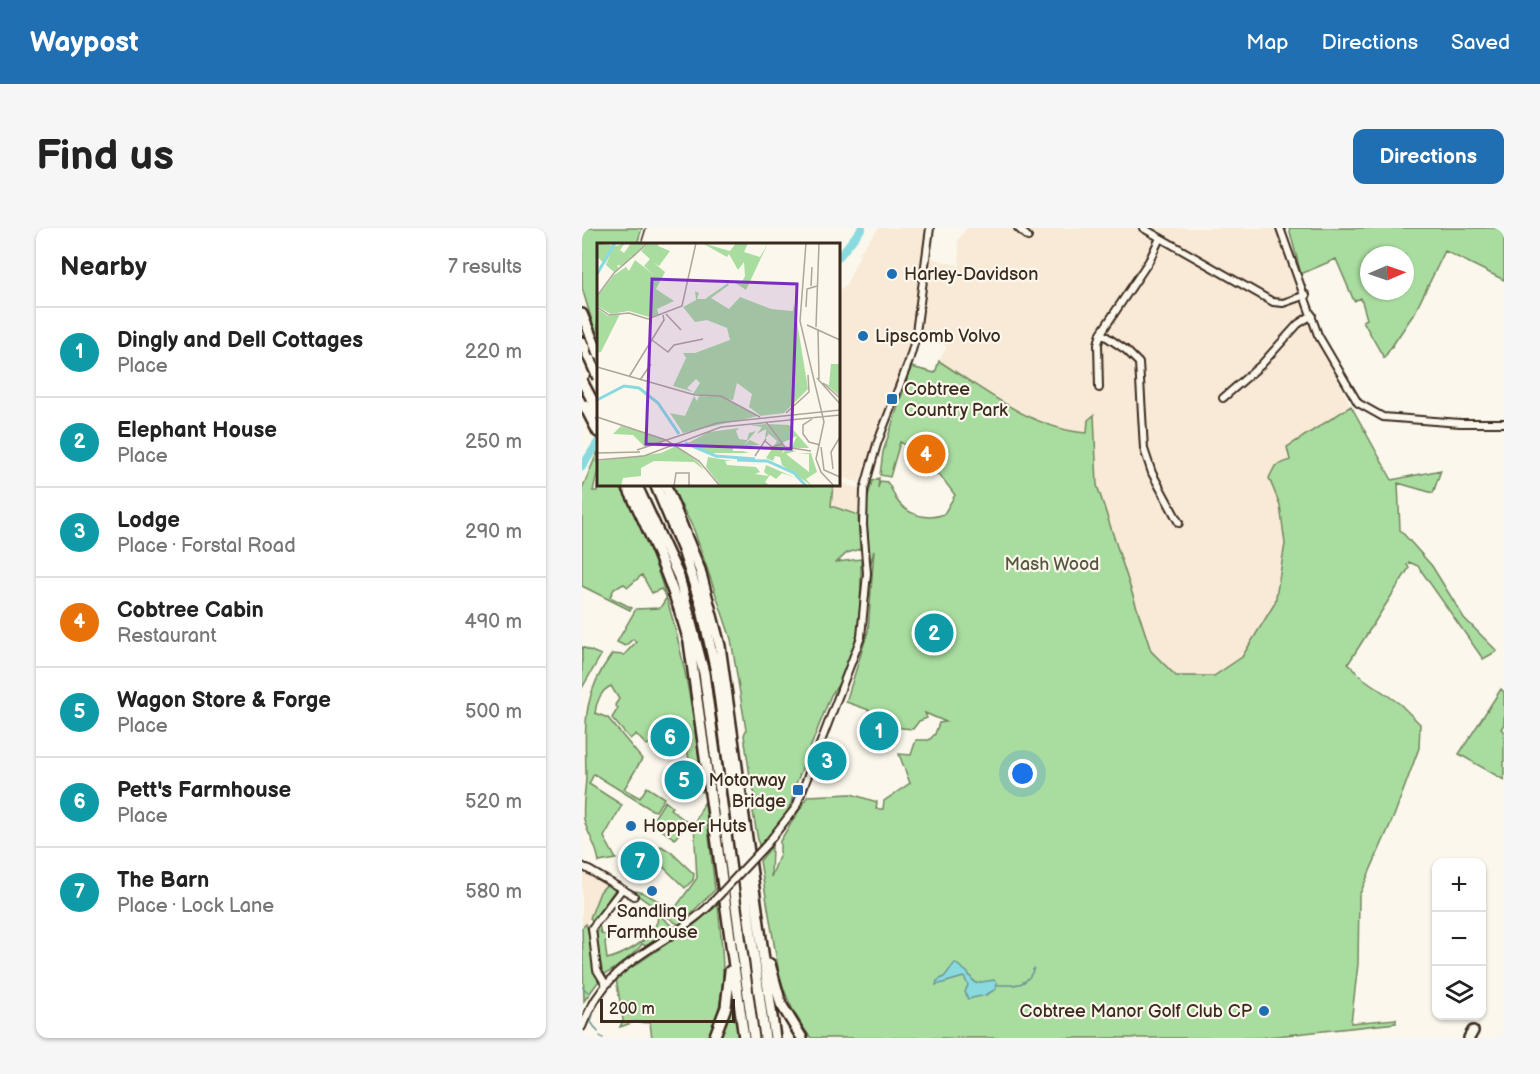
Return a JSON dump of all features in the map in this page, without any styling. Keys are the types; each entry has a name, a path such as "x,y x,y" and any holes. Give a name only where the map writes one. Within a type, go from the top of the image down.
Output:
{"highway":[{"path":"582,314 597,351"},
{"path":"582,342 597,376"},
{"path":"582,381 586,403 595,416"},
{"path":"627,486 656,544 671,581 689,642 744,1038"},
{"path":"637,486 679,577 704,673 754,1038"},
{"path":"656,486 683,550 701,605 716,672 765,1038"},
{"path":"666,486 693,549 715,621 776,1038"},
{"path":"714,1038 724,1015 730,986 724,894"},
{"path":"756,897 778,995 788,1018 802,1038"},
{"path":"1469,1038 1473,1031 1475,1038"}],"street":[{"path":"582,1027 605,983 628,962 680,930 709,906 789,818 799,799 861,637 867,581 863,525 864,490 877,444 915,340 930,228"},
{"path":"1018,228 1028,237"},
{"path":"1143,228 1273,302 1283,303 1306,295"},
{"path":"1280,228 1324,348 1358,403 1383,417 1460,423 1504,423"},
{"path":"1099,388 1098,344 1101,333 1149,261 1160,238"},
{"path":"1223,398 1261,365 1298,324 1312,315"},
{"path":"1101,333 1126,350 1139,363 1144,449 1152,473 1179,523"},
{"path":"582,866 634,896"},
{"path":"605,983 597,970 592,928 622,889"}],"shaded area":[{"path":"879,228 928,228 928,257 960,266 958,240 967,228 1275,228 1318,341 1351,406 1287,447 1290,460 1285,544 1275,603 1242,657 1214,676 1176,676 1151,651 1097,485 1094,416 1088,420 1088,433 1071,432 1019,413 939,361 947,347 924,332 904,362 859,483 840,476 840,290 845,287 860,255 858,254"},
{"path":"840,481 859,489 858,515 830,506 833,486 840,486"},
{"path":"582,866 609,882 600,892 590,918 582,928"}],"green space":[{"path":"582,228 642,228 637,243 597,243 597,338 582,288"},
{"path":"1289,228 1504,228 1504,280 1445,251 1415,312 1384,358 1363,321 1367,319 1362,300 1414,300 1414,246 1360,246 1360,298 1354,301 1336,259 1301,274"},
{"name":"Mash Wood","path":"939,361 1009,406 1047,424 1087,433 1088,420 1094,415 1097,485 1151,651 1176,676 1214,676 1242,657 1275,603 1285,544 1280,505 1269,478 1275,466 1290,460 1287,447 1351,406 1392,480 1441,470 1433,493 1398,483 1400,530 1432,566 1464,618 1497,651 1483,659 1418,566 1409,562 1407,565 1409,568 1348,664 1364,679 1400,704 1420,724 1419,748 1394,816 1359,896 1358,964 1351,1023 1396,1019 1396,1023 1259,1038 811,1038 806,1031 781,982 760,861 772,846 771,877 780,854 780,841 808,796 851,794 877,802 876,809 883,809 884,801 910,783 899,754 911,755 916,740 929,740 935,734 939,723 946,722 925,713 927,718 919,721 913,729 891,727 874,719 875,712 846,702 868,631 874,550 870,567 866,505 872,481 879,478 878,488 880,481 887,482 900,505 911,513 924,517 944,514 955,495 940,475 917,466 917,452 900,442 890,477 880,475 883,452 911,367 935,373"},
{"path":"597,453 597,473 593,491 597,491 598,486 621,486 639,523 666,595 661,589 652,593 642,575 628,587 624,584 614,589 610,597 632,608 630,610 582,586 582,489"},
{"path":"672,486 833,486 831,506 858,515 860,549 847,553 837,562 861,559 860,613 849,664 831,695 794,789 790,805 776,828 759,846 753,812 759,805 751,783 744,735 746,730 731,639 694,530"},
{"path":"666,598 685,673 704,793 694,787 686,743 669,723 660,727 652,743 646,745 636,734 630,739 612,718 618,708 615,705 619,699 611,686 607,688 600,697 595,713 608,718 642,759 624,789 640,798 647,787 664,798 656,811 652,810 594,774 589,784 622,805 604,837 616,859 599,862 584,819 585,740 590,697 602,669 612,654 624,655 636,642 633,639 625,646 617,642 636,609 660,608"},
{"path":"582,647 601,655 582,688"},
{"path":"1501,689 1504,692 1504,724 1501,729 1504,731 1504,780 1459,754"},
{"path":"665,801 672,807 670,809 687,822 675,839 651,823"},
{"path":"705,801 715,890 679,925 632,891 638,891 676,907 697,878 694,824"},
{"path":"661,846 671,852 694,874 693,880 685,888 652,856"},
{"path":"609,882 617,887 593,921 590,918 600,892"},
{"path":"718,905 723,956 722,989 715,1022 707,1038 652,1038 650,1023 634,1022 620,1027 623,1020 616,978 689,929"},
{"path":"658,914 673,927 646,946 642,944 624,962 603,974 594,932 599,925 601,933 609,937 605,942 607,959 643,941 654,929"},
{"path":"586,924 601,978 584,1001 582,928"},
{"path":"733,980 740,1038 718,1038 730,1008"}],"water":[{"path":"955,963 967,972 975,983 994,980 997,983 996,989 986,995 968,999 965,992 968,985 964,977 936,985 937,981 944,977"}],"waterway":[{"path":"840,256 862,228"},
{"path":"582,467 597,444"},
{"path":"997,985 1014,985 1024,982 1034,968"},
{"path":"582,987 588,992"},
{"path":"594,1011 591,1022 598,1032"}],"railway":[{"path":"641,243 646,228"},
{"path":"582,391 597,361"}],"place":[{"name":"Harley-Davidson","path":"892,274"},
{"name":"Lipscomb Volvo","path":"863,336"},
{"name":"Cobtree Country Park","path":"892,399"},
{"name":"Cobtree Cabin","path":"926,454"},
{"name":"Elephant House","path":"934,633"},
{"name":"Dingly and Dell Cottages","path":"879,731"},
{"name":"Pett's Farmhouse","path":"670,737"},
{"name":"Lodge","path":"827,761"},
{"name":"Wagon Store & Forge","path":"684,780"},
{"name":"Motorway Bridge","path":"798,790"},
{"name":"Hopper Huts","path":"631,826"},
{"name":"The Barn","path":"640,861"},
{"name":"Sandling Farmhouse","path":"652,891"},
{"name":"Cobtree Manor Golf Club CP","path":"1264,1011"}]}
